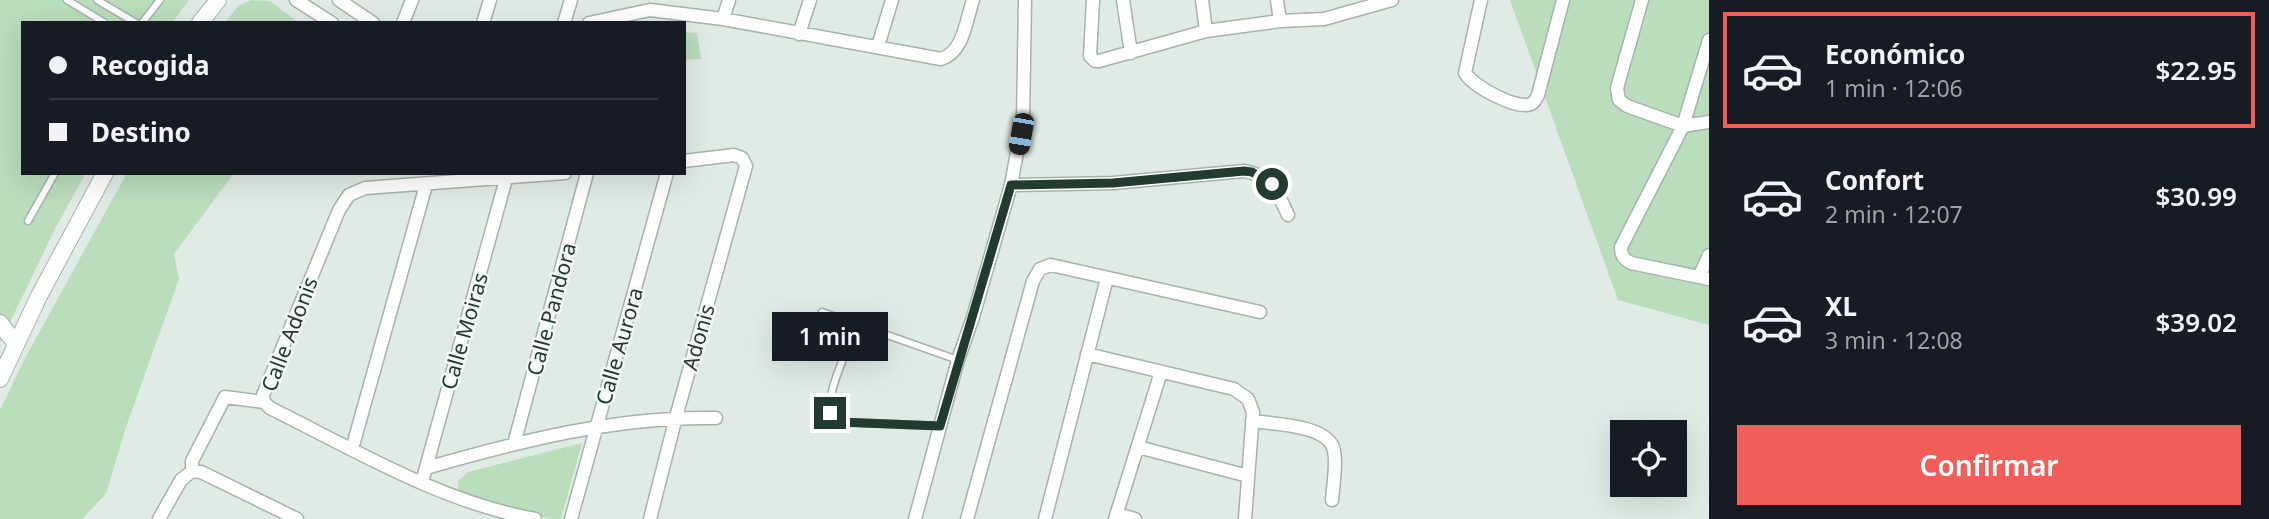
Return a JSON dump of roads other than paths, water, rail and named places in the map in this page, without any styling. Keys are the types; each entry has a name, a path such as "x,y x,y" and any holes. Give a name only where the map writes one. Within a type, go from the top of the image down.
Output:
{"street":[{"path":"202,21 218,0"},
{"path":"296,0 329,21"},
{"path":"339,0 370,21"},
{"path":"404,21 412,0"},
{"path":"484,21 490,0"},
{"path":"565,21 571,0"},
{"path":"723,19 729,0"},
{"path":"799,34 810,0"},
{"path":"878,46 892,0"},
{"path":"596,21 651,5 941,59 951,54 959,45 972,0"},
{"path":"915,519 958,360 1011,185 1023,120 1025,0"},
{"path":"1093,0 1090,56 1095,61 1206,31 1280,21 1324,19 1363,5 1392,0"},
{"path":"1123,0 1131,53"},
{"path":"1202,0 1206,31"},
{"path":"1277,0 1280,21"},
{"path":"1481,0 1465,73 1475,85 1517,103 1527,104 1534,102 1539,91 1563,0"},
{"path":"1642,0 1617,93 1619,100 1627,106 1683,126 1709,122"},
{"path":"1709,40 1683,126 1621,247 1623,257 1631,263 1704,278 1709,255"},
{"name":"Adonis","path":"650,519 746,166 741,158 728,155 686,161"},
{"path":"1011,185 1113,183 1244,171 1252,172 1272,184 1288,215"},
{"path":"0,379 104,175"},
{"name":"Calle Adonis","path":"535,519 486,508 422,482 270,408 264,402 263,395 339,210 349,195 365,188 545,175"},
{"name":"Calle Pandora","path":"514,444 586,175"},
{"name":"Calle Aurora","path":"571,519 666,175"},
{"name":"Calle Moiras","path":"422,482 506,179"},
{"path":"352,449 426,185"},
{"path":"967,519 1033,281 1040,269 1051,265 1260,312"},
{"path":"1045,519 1107,278"},
{"path":"0,323 16,344"},
{"path":"1087,354 1234,389 1248,399 1253,412 1244,519"},
{"path":"1135,519 1116,517 1161,372"},
{"path":"264,402 225,397 192,461 196,472 297,519"},
{"path":"426,468 514,444 596,427 676,417 716,418"},
{"path":"1252,421 1320,432 1329,440 1335,449 1332,500"},
{"path":"1138,447 1248,476"},
{"path":"159,519 181,480 196,472"}],"lane":[{"path":"67,0 102,21"},
{"path":"97,0 133,21"},
{"path":"144,21 160,0"},
{"path":"28,221 54,175"},
{"path":"822,312 958,360"},
{"path":"857,326 830,397 830,413 833,418 839,422 940,426"}]}
